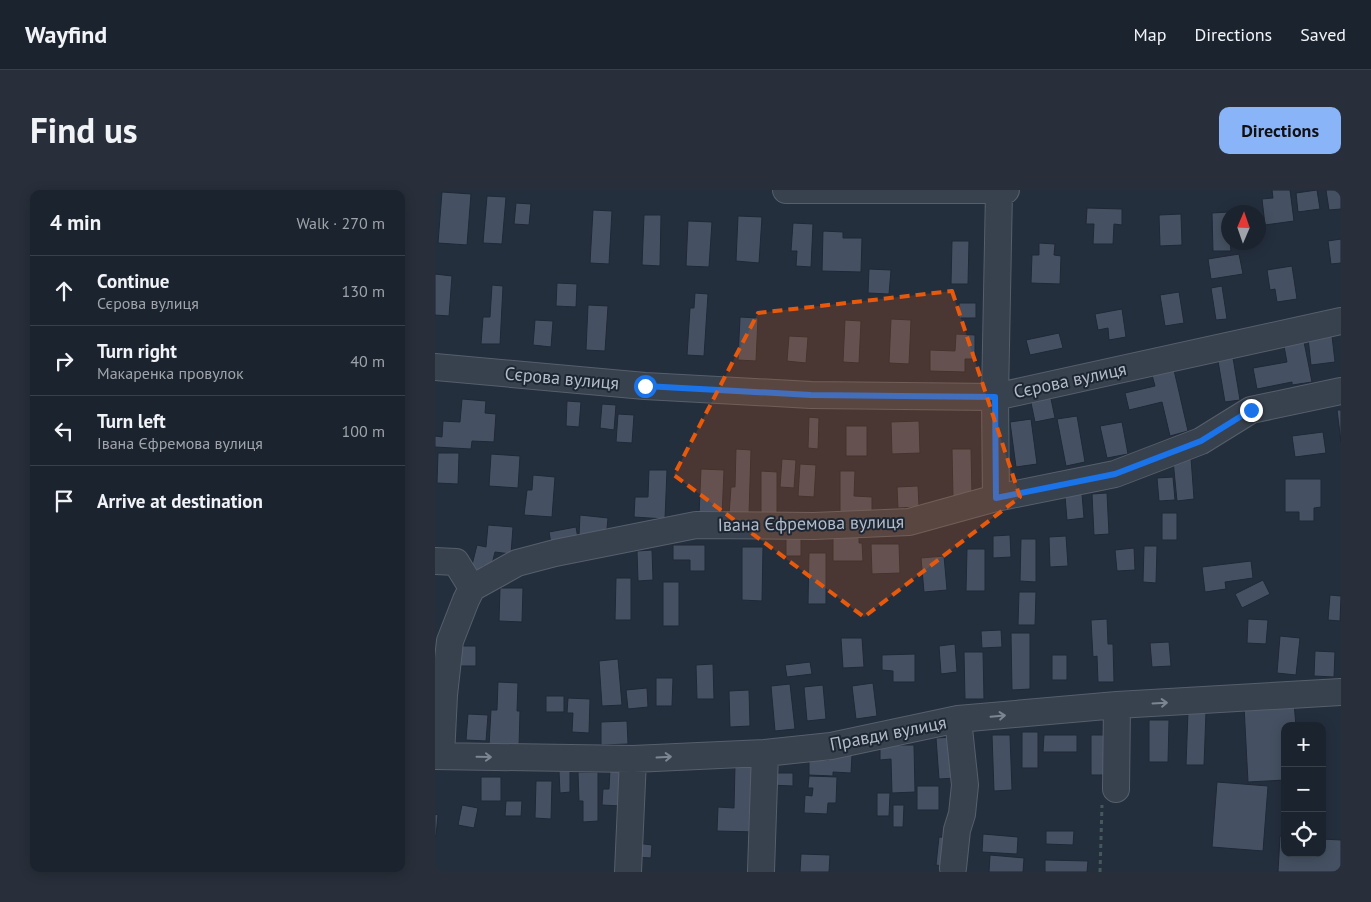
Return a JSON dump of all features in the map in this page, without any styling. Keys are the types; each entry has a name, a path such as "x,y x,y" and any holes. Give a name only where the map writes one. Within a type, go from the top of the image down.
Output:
{"street":[{"path":"786,190 1002,190 995,397 996,498"},
{"name":"Сєрова вулиця","path":"435,367 645,386 811,395 995,397 1341,321"},
{"name":"Івана Єфремова вулиця","path":"472,588 517,563 574,549 696,526 814,526 909,522 996,498 1115,474 1201,441 1251,410 1341,391"},
{"path":"435,561 456,562 472,588 450,641 438,756"},
{"name":"Правди вулиця","path":"438,756 633,759 765,753 831,746 958,719 1117,705 1341,692"},
{"path":"1116,789 1117,705"},
{"path":"953,868 965,785 958,719"},
{"path":"761,870 765,753"},
{"path":"628,872 633,759"}],"path":[{"path":"1100,872 1102,792 1116,789"}],"highlighted area":[{"path":"952,291 1020,497 864,617 674,475 758,313"}],"building":[{"path":"1272,190 1290,190 1294,221 1266,225 1266,205 1263,205 1262,199 1273,198"},
{"path":"1317,190 1320,209 1298,212 1296,193"},
{"path":"1326,190 1341,190 1341,209 1329,210"},
{"path":"442,192 471,194 467,245 438,243"},
{"path":"487,196 506,197 502,244 483,243"},
{"path":"516,203 531,204 529,225 514,224"},
{"path":"1087,208 1122,209 1122,225 1114,224 1113,244 1093,244 1094,224 1086,224"},
{"path":"593,210 612,211 609,264 590,263"},
{"path":"1221,212 1221,250 1231,251 1213,251 1212,213"},
{"path":"1181,214 1182,245 1160,246 1159,215"},
{"path":"644,215 661,215 660,266 642,265"},
{"path":"738,216 762,217 759,263 736,261"},
{"path":"688,221 712,222 709,267 686,266"},
{"path":"793,223 813,224 811,267 796,266 797,251 791,251"},
{"path":"823,231 843,232 843,238 862,238 861,272 822,271"},
{"path":"1341,239 1341,263 1331,264 1328,241"},
{"path":"952,241 969,241 968,284 951,284"},
{"path":"1039,243 1055,244 1054,255 1061,256 1060,284 1031,283 1032,255 1039,255"},
{"path":"1239,254 1243,274 1211,279 1208,259"},
{"path":"1292,266 1297,299 1277,302 1275,289 1270,290 1267,270"},
{"path":"869,269 891,270 889,294 868,293"},
{"path":"435,274 452,276 449,316 435,315"},
{"path":"557,283 577,284 576,307 556,306"},
{"path":"492,285 503,286 500,344 481,344 483,317 490,317"},
{"path":"1222,286 1227,319 1216,320 1211,288"},
{"path":"1179,292 1184,323 1165,326 1160,295"},
{"path":"695,293 708,294 704,356 687,355 690,308 694,308"},
{"path":"959,303 976,303 976,318 959,318"},
{"path":"588,305 608,306 605,351 586,350"},
{"path":"1122,309 1126,337 1109,340 1108,328 1098,330 1095,314"},
{"path":"740,317 758,318 756,361 738,360"},
{"path":"891,319 911,320 909,364 889,363"},
{"path":"535,320 553,321 551,347 533,345"},
{"path":"845,320 861,321 859,363 843,362"},
{"path":"1059,333 1063,348 1030,355 1026,340"},
{"path":"956,334 975,335 975,359 965,359 965,372 930,371 930,350 955,351"},
{"path":"789,336 808,337 806,363 787,361"},
{"path":"1332,336 1335,362 1311,365 1308,338"},
{"path":"1303,337 1312,382 1292,385 1292,382 1257,389 1253,368 1287,362 1283,341"},
{"path":"1233,358 1240,400 1225,402 1218,361"},
{"path":"1174,370 1188,431 1170,436 1162,402 1129,410 1125,393 1155,386 1152,375"},
{"path":"1050,394 1055,418 1035,422 1030,398"},
{"path":"462,399 486,401 485,413 496,414 494,442 472,441 471,449 435,447 435,436 442,437 443,421 460,422"},
{"path":"567,401 581,402 579,427 566,426"},
{"path":"602,404 616,405 614,430 600,428"},
{"path":"1337,410 1341,410 1341,442"},
{"path":"618,414 634,415 632,443 616,442"},
{"path":"1077,416 1085,462 1066,466 1057,419"},
{"path":"809,417 819,418 818,449 808,448"},
{"path":"1031,419 1037,464 1016,467 1010,422"},
{"path":"919,421 920,453 892,454 891,422"},
{"path":"1122,422 1128,454 1107,458 1100,426"},
{"path":"846,426 867,426 867,456 846,456"},
{"path":"1323,432 1326,453 1295,457 1292,436"},
{"path":"736,449 751,450 749,515 729,515 731,487 735,487"},
{"path":"952,449 971,449 972,496 953,497"},
{"path":"438,453 459,453 458,484 437,483"},
{"path":"491,454 520,456 518,488 489,486"},
{"path":"1191,458 1194,499 1177,501 1173,460"},
{"path":"782,459 796,460 794,488 780,487"},
{"path":"800,464 816,465 814,497 798,496"},
{"path":"701,469 724,470 722,516 699,515"},
{"path":"649,470 667,470 665,519 634,517 635,497 648,497"},
{"path":"761,471 777,472 777,516 761,516"},
{"path":"840,471 855,471 854,496 872,497 872,515 840,514"},
{"path":"533,475 555,477 552,517 524,515 527,490 532,490"},
{"path":"1173,477 1175,500 1159,501 1157,478"},
{"path":"1285,479 1321,479 1321,507 1314,508 1314,521 1299,521 1299,512 1285,512"},
{"path":"918,486 919,507 898,508 897,487"},
{"path":"1107,493 1109,534 1094,535 1092,494"},
{"path":"1082,494 1084,518 1067,520 1065,496"},
{"path":"1162,513 1177,513 1177,540 1162,540"},
{"path":"580,515 608,518 606,539 579,536"},
{"path":"488,525 513,527 511,554 495,552 491,568 483,566 479,580 469,577 477,545 486,547"},
{"path":"576,527 579,544 552,549 549,532"},
{"path":"786,534 801,534 801,556 786,556"},
{"path":"859,534 859,543 862,543 863,561 833,561 833,535"},
{"path":"1010,535 1011,557 993,558 993,536"},
{"path":"1066,536 1068,566 1050,567 1049,537"},
{"path":"1021,539 1036,539 1036,582 1020,581"},
{"path":"871,544 899,544 900,573 872,574"},
{"path":"673,545 705,545 705,571 690,571 690,560 673,560"},
{"path":"1144,546 1157,546 1156,583 1143,582"},
{"path":"742,547 763,547 762,601 742,600"},
{"path":"1134,548 1135,570 1117,571 1115,550"},
{"path":"967,549 985,549 985,591 966,591"},
{"path":"652,550 653,580 638,581 637,551"},
{"path":"809,553 826,553 826,604 808,604"},
{"path":"944,556 947,590 924,592 921,558"},
{"path":"1251,561 1253,578 1225,582 1226,589 1205,592 1202,567"},
{"path":"616,578 631,578 631,620 615,620"},
{"path":"1263,580 1270,594 1242,608 1235,594"},
{"path":"663,582 679,582 679,626 663,626"},
{"path":"500,588 523,588 522,622 499,621"},
{"path":"1019,592 1036,592 1035,625 1018,625"},
{"path":"1330,595 1341,596 1340,621 1328,620"},
{"path":"1107,619 1108,644 1113,644 1114,682 1098,682 1097,656 1093,657 1091,620"},
{"path":"1248,619 1268,620 1266,644 1247,643"},
{"path":"1001,630 1002,647 982,648 981,631"},
{"path":"1011,633 1030,633 1030,689 1012,690"},
{"path":"1280,636 1300,638 1296,675 1277,673"},
{"path":"841,638 862,638 864,667 843,668"},
{"path":"1169,642 1171,666 1152,667 1150,643"},
{"path":"955,644 957,672 941,674 939,646"},
{"path":"456,646 476,646 476,666 456,666"},
{"path":"1315,651 1335,652 1334,677 1314,676"},
{"path":"964,652 983,652 984,699 965,699"},
{"path":"915,654 915,682 893,682 893,671 882,670 882,655"},
{"path":"1052,655 1067,655 1067,680 1052,680"},
{"path":"618,659 622,705 602,706 599,661"},
{"path":"810,662 812,674 787,677 785,665"},
{"path":"713,664 714,699 697,699 696,665"},
{"path":"656,678 673,678 672,706 656,706"},
{"path":"498,682 518,683 517,711 520,711 519,747 489,746 491,710 497,710"},
{"path":"873,683 877,716 856,719 852,686"},
{"path":"790,684 795,729 775,731 771,686"},
{"path":"823,685 826,719 807,721 804,687"},
{"path":"647,688 648,707 628,709 626,690"},
{"path":"749,690 750,726 730,727 729,691"},
{"path":"546,696 564,696 564,712 546,712"},
{"path":"568,698 590,699 589,733 572,732 573,713 567,713"},
{"path":"1294,703 1296,722 1281,722 1281,780 1248,782 1244,706"},
{"path":"1188,711 1206,712 1204,765 1186,765"},
{"path":"468,714 488,715 486,741 466,740"},
{"path":"1149,720 1169,720 1168,762 1149,762"},
{"path":"627,721 628,744 601,745 601,722"},
{"path":"1022,732 1038,732 1038,768 1022,768"},
{"path":"992,735 1010,735 1012,790 994,791"},
{"path":"1044,735 1077,735 1077,752 1043,752"},
{"path":"1091,735 1110,735 1109,775 1091,775"},
{"path":"954,737 957,778 939,779 936,738"},
{"path":"880,745 914,745 915,792 892,793 891,759 880,760"},
{"path":"830,754 852,755 851,773 833,772 833,776 809,775 809,760 829,760"},
{"path":"735,766 759,767 756,832 717,831 718,807 734,808"},
{"path":"610,769 622,769 621,806 602,805 603,789 609,789"},
{"path":"559,771 570,771 570,792 560,793"},
{"path":"578,772 598,772 598,821 583,822 583,801 579,801"},
{"path":"770,773 793,773 793,786 769,785"},
{"path":"809,776 837,777 836,803 828,803 827,814 804,813 805,795 812,796 813,788 808,788"},
{"path":"481,777 501,777 501,801 481,801"},
{"path":"536,781 552,781 551,819 535,818"},
{"path":"1217,782 1268,786 1263,851 1212,847"},
{"path":"917,786 939,786 939,810 917,810"},
{"path":"877,793 890,793 889,816 877,816"},
{"path":"506,801 522,801 521,816 505,816"},
{"path":"462,805 478,808 474,828 458,825"},
{"path":"893,805 904,805 903,827 893,827"},
{"path":"435,814 438,815 436,836 435,836"},
{"path":"1046,831 1074,831 1073,845 1046,844"},
{"path":"983,834 1018,837 1017,854 982,852"},
{"path":"1280,836 1281,857 1326,857 1326,839 1341,840 1341,872 1278,872"},
{"path":"939,837 953,838 950,867 936,865"},
{"path":"636,843 652,845 651,858 635,857"},
{"path":"801,854 830,855 829,872 800,872"},
{"path":"990,855 1024,858 1023,872 989,872"},
{"path":"1045,860 1088,861 1087,872 1045,872"}],"route":[{"path":"645,386 811,395 995,397 996,498 1115,474 1201,441 1251,410"}]}
